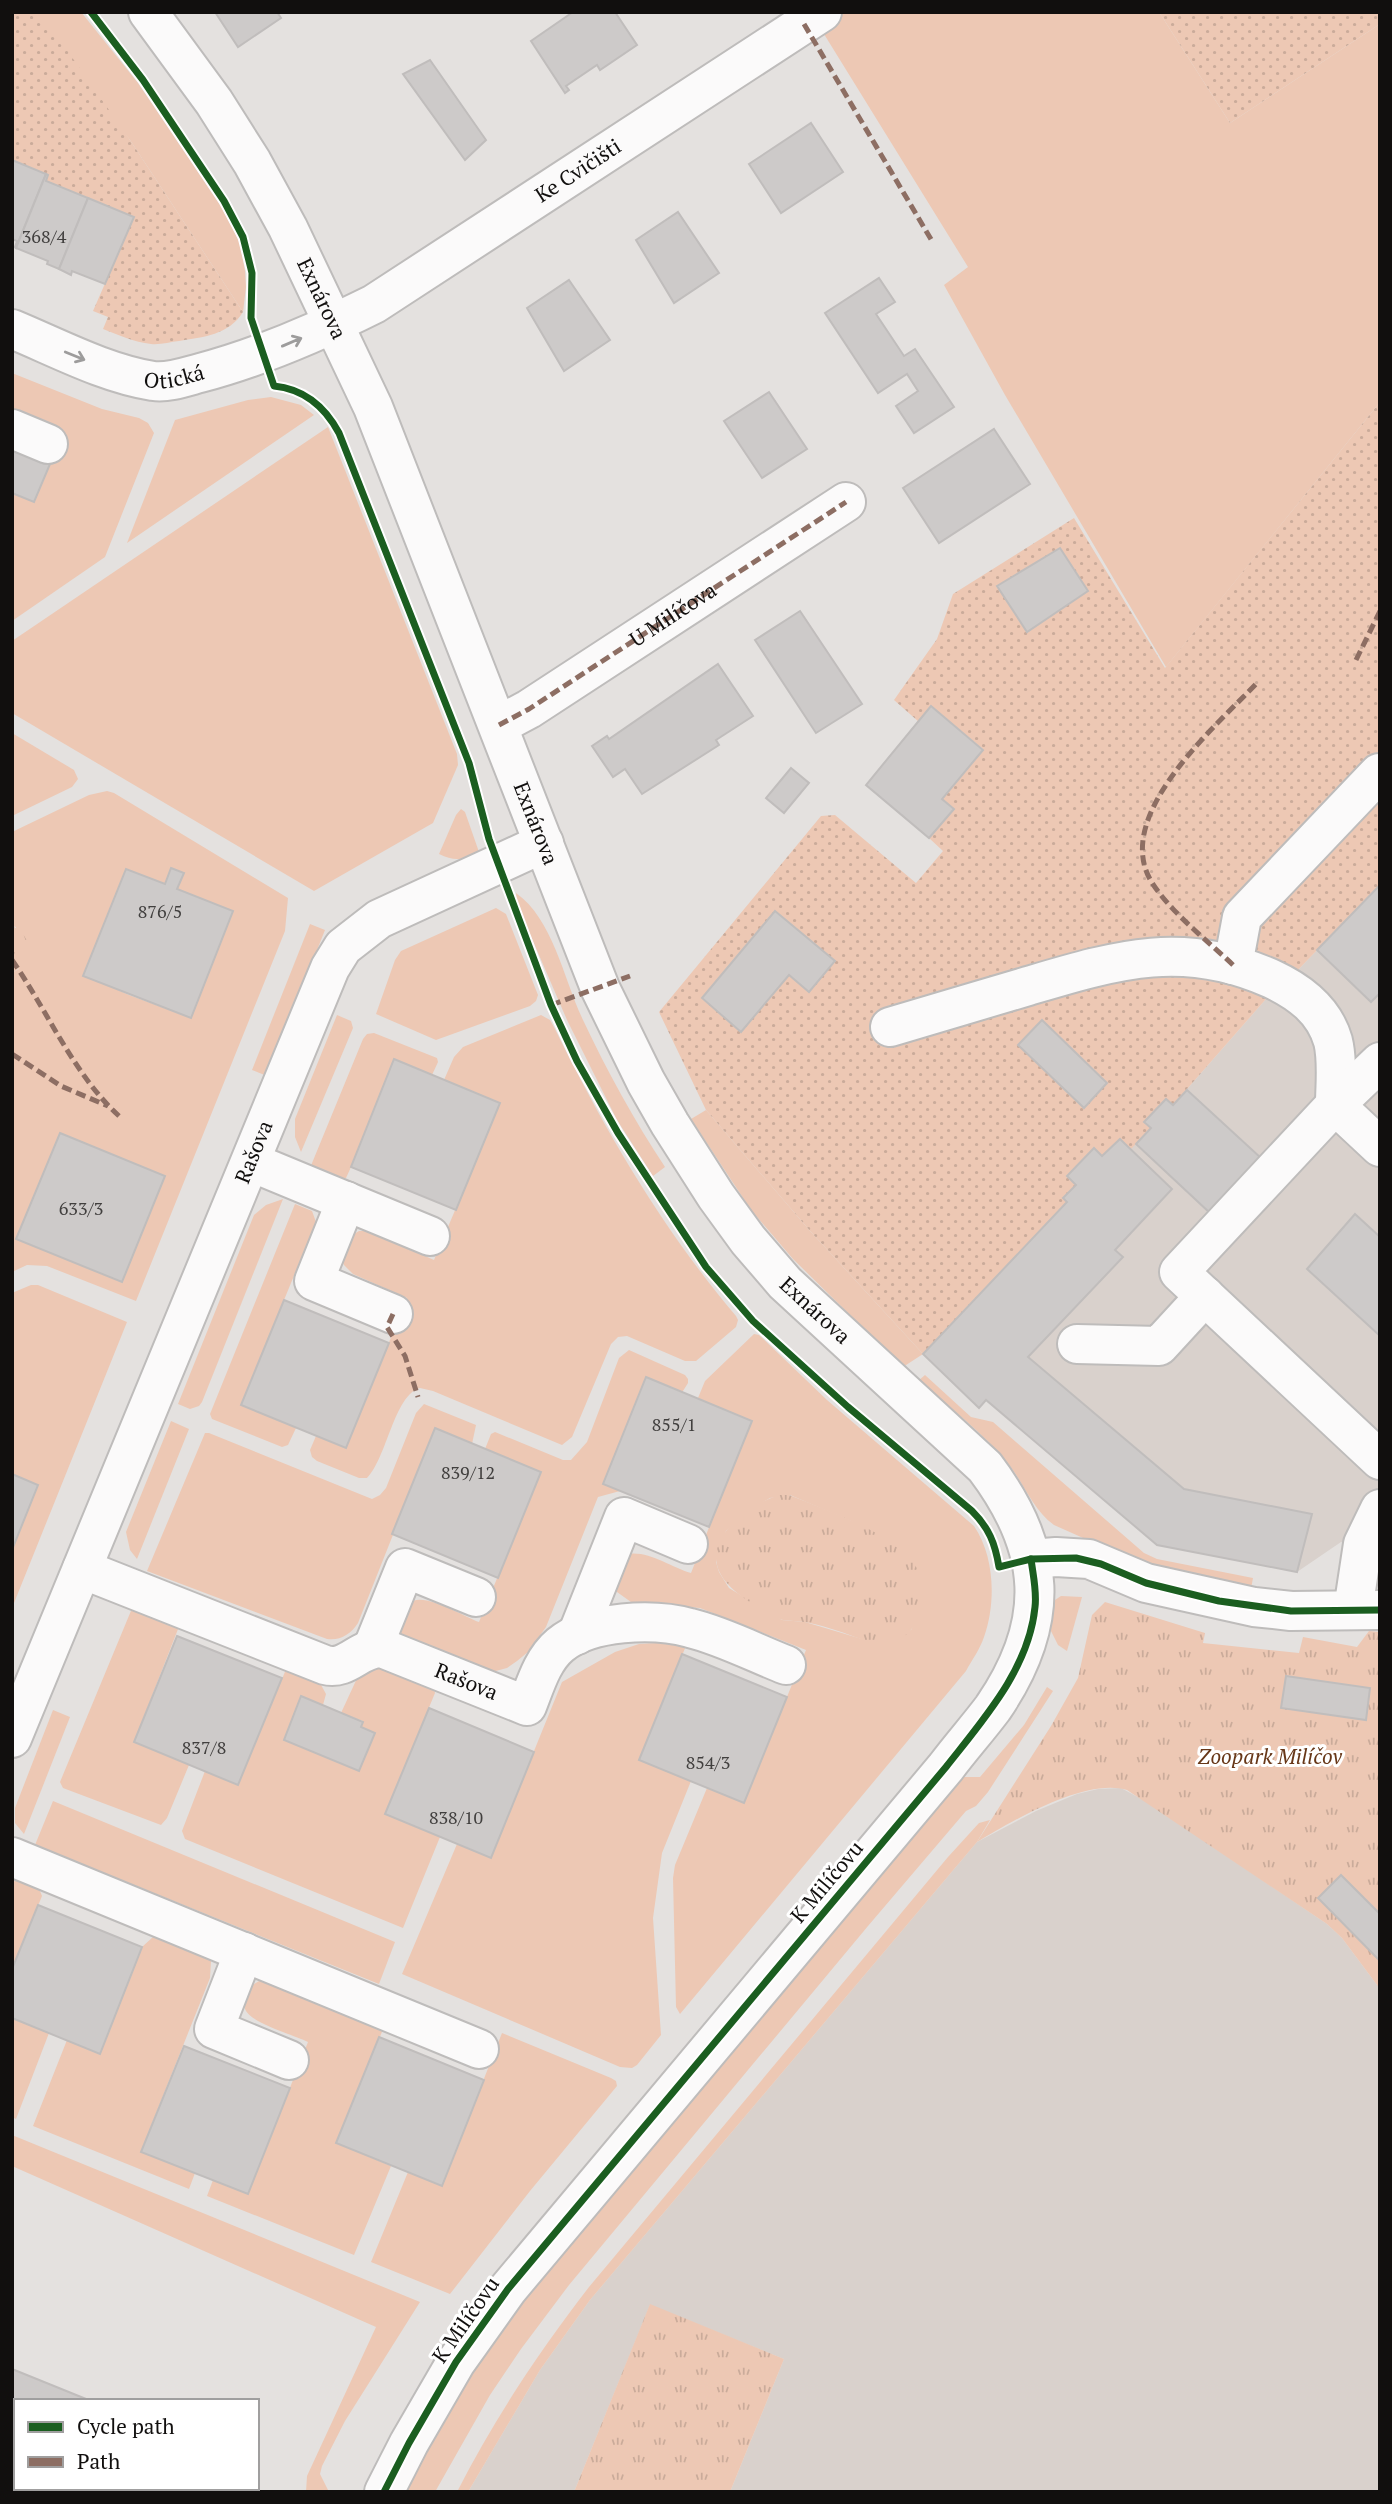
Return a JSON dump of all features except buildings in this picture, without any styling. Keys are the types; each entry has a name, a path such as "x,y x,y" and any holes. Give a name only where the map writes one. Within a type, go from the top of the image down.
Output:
{"street":[{"name":"Exnárova","path":"148,12 214,102 252,162 288,228 373,407 600,988 664,1114 716,1196 748,1240 785,1283 985,1467 1014,1509 1025,1533 1031,1559"},
{"name":"Ke Cvičišti","path":"333,324 385,297 822,12"},
{"name":"Otická","path":"12,329 109,369 156,381 175,380 224,367 263,354 333,324"},
{"path":"12,429 48,443"},
{"name":"U Milíčova","path":"499,725 529,709 846,502"},
{"path":"1233,965 1242,917 1379,773"},
{"name":"Rašova","path":"12,1738 330,968 343,947 362,930 396,909 544,843"},
{"path":"890,1027 1095,966 1135,958 1188,957 1233,965 1287,986 1308,1000 1321,1016 1334,1043 1335,1105 1380,1147"},
{"path":"1380,1062 1335,1105 1179,1272 1380,1460"},
{"path":"251,1162 430,1236"},
{"path":"346,1201 314,1281 393,1314"},
{"path":"1077,1344 1159,1346 1205,1296"},
{"path":"1031,1559 1088,1559 1146,1583 1254,1607 1291,1611 1366,1610 1363,1544 1380,1509"},
{"path":"577,1635 624,1517 688,1544"},
{"name":"K Milíčovu","path":"384,2492 456,2362 508,2290 946,1767 992,1708 1009,1682 1032,1625 1035,1591 1031,1559"},
{"path":"82,1569 325,1665 341,1666 373,1647 404,1568 476,1597"},
{"name":"Rašova","path":"373,1647 393,1652 527,1706 540,1672 560,1645 577,1635 612,1625 693,1628 786,1665"},
{"path":"12,1857 479,2049"},
{"path":"244,1952 214,2029 289,2060"}],"shaded area":[{"path":"1380,885 1380,1545 1341,1542 1297,1572 1157,1545 987,1400 979,1408 923,1354 1066,1202 1063,1198 1067,1176 1094,1148 1120,1139 1131,1149 1144,1122 1166,1099 1173,1105 1266,999 1294,974"},
{"path":"1121,1788 1147,1802 1327,1924 1342,1938 1380,1989 1380,2492 730,2492 784,2359 650,2305 574,2492 468,2492 540,2370 590,2300 977,1842 1036,1811 1077,1794 1098,1789"}],"green space":[{"path":"12,12 28,12 62,43 130,140 243,312 230,326 206,336 154,344 132,340 103,329 108,317 93,311 134,217 46,181 46,174 12,160"},
{"path":"28,12 81,12 138,83 220,205 240,244 246,287 243,312 130,140"},
{"path":"840,12 1159,12 1230,123 1380,24 1380,402 1166,667 1005,395 944,285 968,267 819,26"},
{"path":"1159,12 1380,12 1380,24 1230,123"},
{"path":"12,373 102,409 139,418 148,423 154,433 105,557 12,621 12,493 34,502 63,432 12,411"},
{"path":"271,397 301,405 314,415 127,543 175,420 248,400"},
{"path":"1380,402 1380,885 1294,974 1278,1004 1266,999 1173,1105 1166,1099 1145,1122 1151,1128 1131,1149 1120,1139 1102,1156 1094,1149 1068,1176 1076,1185 1063,1197 1067,1202 923,1354 811,1232 706,1110 659,1012 821,816 835,815 916,883 943,851 929,838 954,809 942,799 983,749 932,707 919,722 894,700 937,639 953,594 1074,518 1165,668","holes":["775,911 835,961 809,992 789,975 741,1031 702,998","1042,1021 1107,1083 1083,1108 1018,1045"]},
{"path":"328,427 457,754 458,765 433,823 314,891 12,713 12,641"},
{"path":"12,733 74,770 78,779 72,787 12,816"},
{"path":"107,791 114,793 288,898 285,931 136,1301 47,1266 27,1265 12,1272 12,973 19,969 16,927 12,926 12,832 89,795","holes":["171,868 184,874 177,889 232,911 191,1018 84,975 126,869 165,884","60,1133 165,1176 121,1282 16,1239"]},
{"path":"461,809 465,812 479,852 455,859 439,854"},
{"path":"516,893 529,904 548,934 576,1004 611,1077 665,1167 653,1176 617,1120 567,1020 517,904"},
{"path":"496,908 506,914 538,995 536,1001 530,1006 436,1040 376,1014 395,960 401,951"},
{"path":"310,924 325,930 267,1076 252,1070"},
{"path":"12,926 24,936 28,949 24,962 12,973"},
{"path":"337,1015 351,1021 353,1028 301,1152 295,1137 295,1119"},
{"path":"541,1015 550,1020 594,1105 660,1214 736,1316 736,1327 696,1361 685,1361 627,1336 618,1337 611,1344 572,1437 562,1445 420,1388 411,1393 404,1402 374,1469 367,1478 359,1478 317,1461 310,1450 316,1436 346,1448 407,1298 353,1274 344,1265 341,1259 349,1237 359,1231 368,1231 434,1260 500,1104 444,1080 454,1057 463,1047"},
{"path":"374,1033 437,1058 438,1062 432,1075 394,1060 346,1178 338,1179 310,1168 363,1039 367,1034"},
{"path":"706,1110 811,1232 923,1354 903,1367 793,1259 751,1210 691,1119"},
{"path":"283,1199 202,1402 190,1409 178,1404 254,1215 266,1205"},
{"path":"295,1204 312,1211 316,1222 241,1405 296,1428 288,1445 282,1447 212,1419 210,1414"},
{"path":"38,1285 127,1322 12,1608 12,1550 38,1485 12,1474 12,1293"},
{"path":"754,1334 759,1335 827,1400 974,1526 990,1566 992,1595 984,1637 966,1671 680,2014 676,2007 675,1865 707,1788 744,1803 806,1650 700,1608 631,1602 617,1592 613,1585 627,1554 643,1554 691,1573 751,1421 698,1398 705,1381","holes":["790,1495 851,1521 899,1549 923,1605 911,1630 862,1639 805,1622 782,1620 729,1588 719,1572 716,1562 726,1531 747,1512 770,1498"]},
{"path":"629,1350 685,1375 688,1383 620,1491 598,1497 546,1627 528,1652 507,1668 488,1673 397,1635 409,1604 415,1600 432,1602 479,1622 541,1472 485,1449 491,1434 495,1432 563,1460 571,1460 587,1442 619,1358"},
{"path":"925,1375 971,1417 993,1422 1144,1553 1157,1559 1253,1578 1250,1594 1164,1574 1054,1525 1040,1512 1015,1473 989,1442 918,1381"},
{"path":"424,1404 476,1425 472,1444 435,1429 358,1623 345,1636 327,1639 147,1571 205,1433 372,1499 386,1488 416,1413"},
{"path":"171,1421 189,1429 137,1559 130,1550 126,1532"},
{"path":"780,1495 789,1495 871,1530 900,1549 911,1560 923,1580 925,1596 921,1613 906,1635 891,1644 878,1644 837,1630 779,1619 729,1586 718,1569 716,1560 721,1539 746,1512"},
{"path":"1061,1596 1082,1597 1067,1651 1058,1645 1048,1625 1055,1600"},
{"name":"Zoopark Milíčov","path":"1105,1602 1205,1633 1203,1643 1299,1653 1303,1637 1357,1647 1369,1631 1380,1632 1380,1989 1342,1938 1327,1924 1127,1790 1110,1788 1071,1795 1009,1823 977,1842 1051,1726 1078,1678 1092,1615"},
{"path":"133,1606 180,1624 134,1742 189,1765 167,1818 161,1825 63,1788 60,1782"},
{"path":"688,1641 639,1760 691,1781 662,1853 653,1918 661,2035 637,2065 632,2068 620,2067 402,1974 457,1844 491,1857 562,1682 615,1652 639,1644"},
{"path":"377,1664 434,1689 435,1693 385,1814 440,1837 403,1928 185,1839 182,1831 205,1771 238,1785 287,1667 320,1683 326,1694 323,1705 301,1696 284,1740 359,1771 375,1733 361,1727 363,1721 341,1713 359,1674"},
{"path":"1047,1687 1053,1691 988,1792 976,1806 966,1811 868,1926 569,2285 490,2395 435,2492 403,2492 447,2413 521,2300 959,1777 980,1777 1024,1725"},
{"path":"53,1710 70,1717 24,1834 15,1823 15,1808"},
{"path":"53,1801 395,1942 379,1984 35,1845"},
{"path":"990,1820 977,1842 590,2300 540,2370 468,2492 457,2492 518,2386 589,2287 948,1857 979,1823"},
{"path":"17,1876 38,1886 42,1896 12,1969 12,1886"},
{"path":"153,1937 206,1956 211,1961 210,1978 141,2151 195,2173 189,2189 33,2126 67,2040 100,2053 142,1947"},
{"path":"261,1980 384,2027 336,2143 391,2166 354,2255 207,2196 213,2180 248,2194 308,2042 263,2024 245,2009 249,1987"},
{"path":"12,2018 49,2033 16,2119 12,2117"},
{"path":"502,2033 611,2078 616,2081 617,2086 530,2191 450,2294 371,2262 408,2172 442,2185"},
{"path":"12,2135 420,2302 345,2421 322,2466 320,2474 329,2492 306,2492 307,2476 376,2327 12,2166"},
{"path":"650,2304 784,2359 730,2492 574,2492"}],"marked path":[{"path":"804,24 932,241"},
{"path":"499,725 529,709 846,502"},
{"path":"1356,660 1380,611"},
{"path":"1233,965 1178,915 1151,881 1143,855 1145,828 1174,773 1195,747 1257,683"},
{"path":"12,960 88,1081 119,1116"},
{"path":"551,1005 630,976"},
{"path":"12,1054 61,1086 108,1106"},
{"path":"393,1314 387,1327 405,1356 418,1397"}],"cycle path":[{"path":"91,12 143,80 224,201 243,237 252,273 251,318 274,386 304,395 320,407 339,433 469,763 489,839 551,1005 577,1061 618,1133 706,1267 753,1321 848,1407 972,1511 990,1536 999,1567 1031,1559 1076,1558 1101,1564 1146,1583 1219,1601 1291,1611 1380,1610"},
{"path":"384,2492 456,2362 508,2289 946,1767 989,1712 1014,1672 1031,1630 1036,1595 1031,1559"}]}
